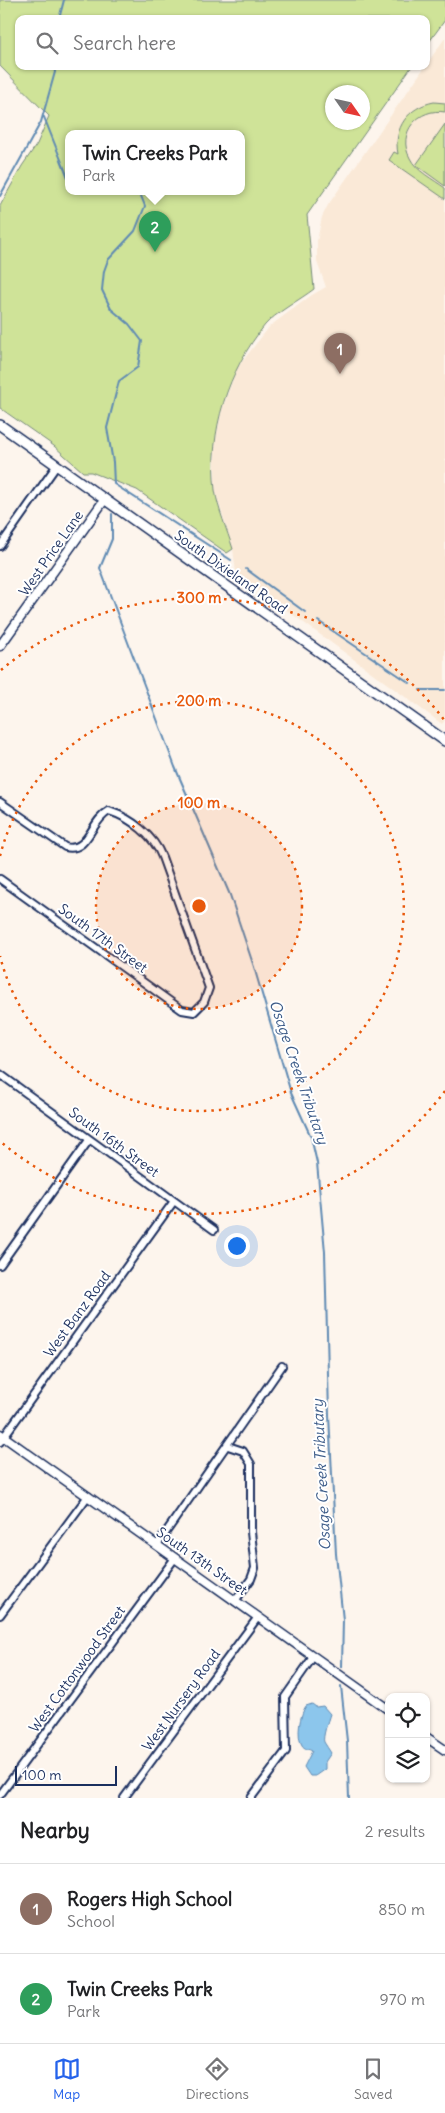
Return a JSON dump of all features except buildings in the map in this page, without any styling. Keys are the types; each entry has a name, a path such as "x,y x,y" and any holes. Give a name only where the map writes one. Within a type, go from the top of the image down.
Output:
{"main road":[{"name":"South Dixieland Road","path":"0,425 444,739"}],"street":[{"path":"0,546 58,466"},
{"name":"West Price Lane","path":"0,646 105,499"},
{"name":"South 17th Street","path":"0,802 64,847 73,849 80,846 103,814 110,811 118,814 147,834 157,846 162,857 209,988 204,1002 194,1012 182,1010 0,879"},
{"name":"South 16th Street","path":"0,1074 214,1230"},
{"path":"0,1265 90,1140"},
{"name":"West Banz Road","path":"1,1438 174,1201"},
{"path":"157,1545 228,1446 282,1366"},
{"name":"South 13th Street","path":"1,1438 88,1496 385,1707"},
{"path":"228,1446 243,1451 251,1464 252,1532 255,1568 251,1579 235,1600"},
{"path":"0,1615 88,1496"},
{"name":"West Cottonwood Street","path":"0,1795 175,1558"},
{"name":"West Nursery Road","path":"124,1798 258,1616"},
{"path":"251,1798 286,1750 285,1697 313,1657"},
{"path":"429,1738 445,1750"}],"shaded area":[{"path":"445,38 445,720 442,724 236,573 233,549 215,491 215,442 222,409 237,368 270,326 326,287 317,262 317,241 322,217 328,205 423,70 430,70 430,59"}],"green space":[{"path":"0,0 445,0 445,20 430,41 430,15 15,15 15,70 409,70 370,126 370,85 325,85 325,130 367,130 307,215 314,289 281,311 265,325 241,362 231,382 224,403 218,424 214,468 216,497 233,549 227,553 137,490 91,472 83,472 54,446 0,408 0,206 22,166 37,144 49,116 0,66"},
{"path":"434,102 445,103 445,112 427,114 412,124 408,131 406,149 416,167 445,188 445,199 389,160 394,152 398,154 398,136 404,120 417,109"},
{"path":"445,124 445,186 416,165"}],"water":[{"path":"312,1704 316,1707 323,1706 330,1714 324,1740 331,1753 325,1762 325,1769 315,1776 310,1776 304,1767 312,1751 303,1746 299,1736 302,1714 306,1706"}],"waterway":[{"path":"60,15 64,0"},
{"path":"0,196 41,122 55,70"},
{"name":"Osage Creek Tributary","path":"44,117 65,170"},
{"name":"Osage Creek Tributary","path":"141,195 145,206 135,231 108,260 104,271 102,290 111,309 129,324 142,341 138,367 119,381 107,428 113,462 114,484 231,560"},
{"name":"Osage Creek Tributary","path":"112,514 112,539 100,568 175,767 230,895 254,967 291,1093 311,1137 317,1163 325,1252 329,1415 336,1554 343,1620 342,1667"},
{"path":"246,569 305,612"},
{"path":"318,621 410,683"},
{"path":"420,690 445,690"},
{"name":"Osage Creek Tributary","path":"341,1686 347,1741 349,1798"}],"place":[{"name":"Twin Creeks Park","path":"155,252"},
{"name":"Rogers High School","path":"340,374"}]}
